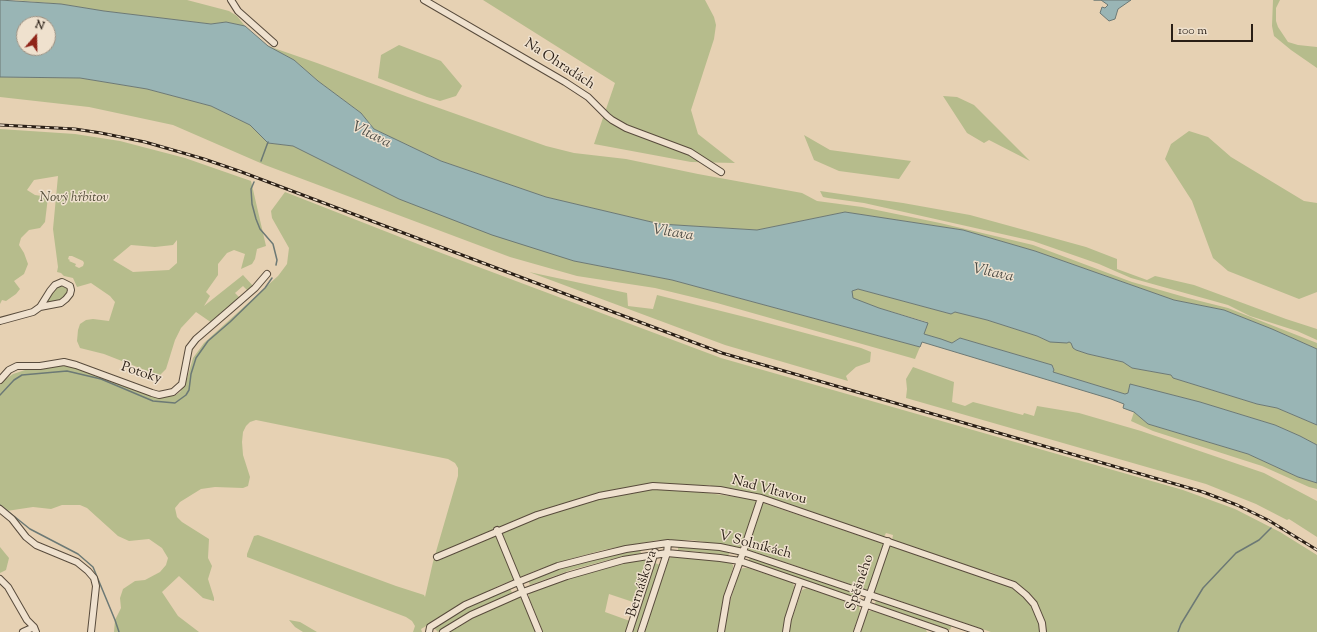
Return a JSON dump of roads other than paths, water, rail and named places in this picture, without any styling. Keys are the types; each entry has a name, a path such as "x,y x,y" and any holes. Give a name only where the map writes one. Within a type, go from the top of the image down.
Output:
{"street":[{"path":"232,0 238,11 274,44"},
{"name":"Na Ohradách","path":"424,0 565,82 588,97 612,120 633,130 690,152 722,172"},
{"name":"Potoky","path":"0,380 9,370 17,366 40,366 64,362 76,364 152,394 159,395 173,392 182,384 189,348 196,339 238,303 267,274"},
{"path":"0,320 33,312 40,307 61,302 70,294 70,286 62,282 55,286 40,307"},
{"name":"Nad Vltavou","path":"436,556 537,515 599,496 653,486 720,490 761,498 1014,585 1034,604 1042,623 1043,632"},
{"path":"721,632 727,597 761,498"},
{"path":"0,509 12,519 26,537 36,545 77,562 94,578 96,586 91,632"},
{"path":"497,530 539,632"},
{"name":"Spěšného","path":"857,632 888,541"},
{"name":"V Solníkách","path":"429,632 430,627 465,605 558,566 626,549 656,544 720,547 743,552 980,632"},
{"name":"Bernáškova","path":"629,632 655,554 656,544"},
{"name":"Bernáškova","path":"641,632 667,553 668,544"},
{"name":"V Solníkách","path":"443,632 470,615 523,592 592,568 623,560 667,553 740,561 866,605 931,630 945,632"},
{"path":"0,579 8,587 27,620 35,629 23,632"},
{"path":"786,632 788,619 800,582"}],"water":[{"name":"Vltava","path":"0,0 61,4 104,11 211,24 226,22 245,26 268,46 294,60 318,81 361,113 374,129 441,161 546,197 660,224 757,230 845,212 963,230 1035,251 1174,300 1224,310 1317,349 1317,425 1277,408 1257,404 1173,378 1171,375 1132,368 1123,362 1076,350 1069,342 1050,342 1037,336 987,320 955,312 951,314 858,289 852,291 853,298 879,308 928,323 924,334 952,343 960,338 1052,365 1054,370 1053,372 1125,394 1128,393 1130,384 1200,402 1275,425 1317,445 1317,483 1298,477 1248,454 1148,424 1134,412 1123,408 1124,404 1111,399 922,342 920,347 672,280 574,261 492,235 399,199 293,146 268,143 250,125 211,106 147,89 80,78 0,77"},
{"path":"1101,0 1131,0 1118,9 1115,19 1109,21 1100,13 1102,7 1105,8 1108,5"}],"waterway":[{"path":"261,161 268,142"},
{"path":"254,182 251,189 252,204 260,229 273,244 277,260 276,265"},
{"path":"0,395 14,380 22,375 67,371 101,379 153,401 175,403 186,395 189,390 191,374 196,358 208,341 265,288 272,278"},
{"path":"0,505 30,529 78,554 93,567 119,632"},
{"path":"1178,632 1181,624 1203,588 1236,553 1259,540 1271,528"}],"railway":[{"path":"0,125 75,129 101,133 145,142 204,159 722,353 1203,492 1237,505 1268,520 1317,550"}],"park label":[{"name":"Nový hřbitov","path":"74,199"}]}
